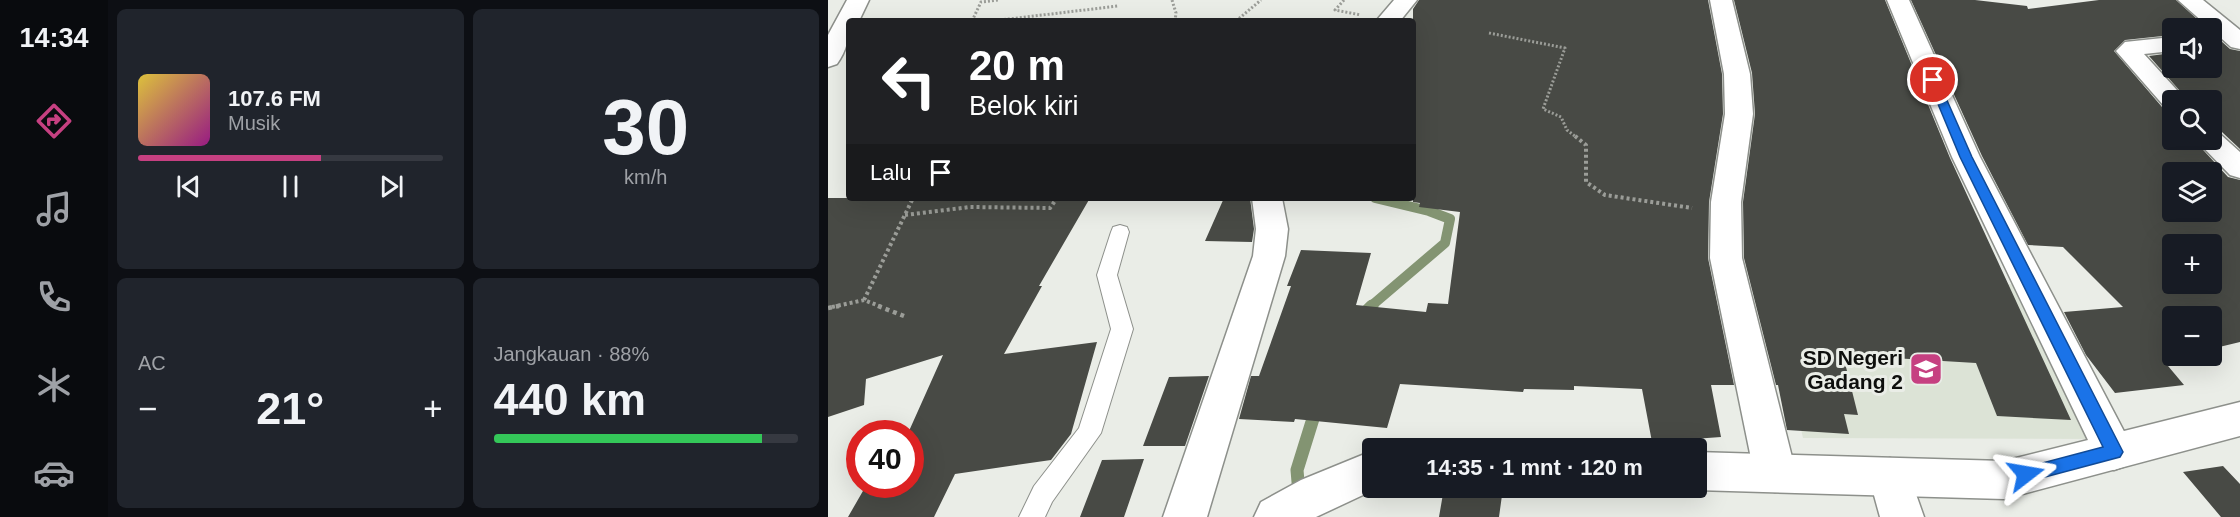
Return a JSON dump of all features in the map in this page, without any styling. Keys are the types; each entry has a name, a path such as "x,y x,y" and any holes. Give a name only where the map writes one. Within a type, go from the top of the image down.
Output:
{"street":[{"path":"849,18 858,0"},
{"path":"1391,18 1406,0"},
{"path":"1721,0 1737,74 1739,114 1726,213 1726,258 1775,473"},
{"path":"1898,0 1966,157 2114,452"},
{"path":"2189,0 2238,40"},
{"path":"828,59 846,24"},
{"path":"2222,40 2238,40"},
{"path":"2162,45 2134,47 2128,51 2164,90"},
{"path":"2221,150 2240,168"},
{"path":"1185,517 1269,256 1272,229 1267,201"},
{"path":"1707,471 2004,480 2240,419"},
{"path":"1276,517 1316,494 1362,474"},
{"path":"1890,477 1902,517"}],"lane":[{"path":"1032,517 1044,494 1089,433 1122,329 1107,275 1120,232"}],"path":[{"path":"973,18 981,2 998,0"},
{"path":"1173,0 1171,2 1176,18"},
{"path":"1240,18 1261,0"},
{"path":"1344,0 1335,10 1374,18"},
{"path":"1017,18 1118,6"},
{"path":"1056,18 1059,13"},
{"path":"1489,33 1565,48 1543,109 1561,117 1567,130 1586,144 1586,182 1605,195 1726,213"},
{"path":"864,300 912,201"},
{"path":"905,215 970,207 1050,208 1055,201"},
{"path":"828,308 864,300 904,316"}],"shaded area":[{"name":"SD Negeri Gadang 2","path":"1950,281 2023,285 2101,439 1803,438 1771,301"}],"building":[{"path":"1419,0 1708,0 1722,74 1723,114 1709,202 1708,258 1734,385 1711,385 1721,437 1651,438 1642,389 1574,386 1574,390 1524,389 1523,392 1400,384 1387,428 1295,419 1294,422 1239,419 1251,376 1259,376 1291,286 1287,286 1301,250 1371,253 1356,305 1426,312 1428,303 1448,304 1460,212 1419,207 1420,203 1413,202 1416,201 1416,18 1413,18 1413,9"},
{"path":"1734,0 1885,0 1950,158 2071,420 1997,416 1976,363 1843,355 1858,415 1844,414 1849,434 1787,430 1778,385 1776,385 1744,258 1743,202 1755,114 1752,73"},
{"path":"1911,0 1975,0 2027,6 2028,9 2099,0 2176,0 2196,18 2162,18 2162,36 2125,40 2114,51 2162,107 2162,150 2203,150 2214,162 2162,162 2162,222 2222,222 2222,170 2228,177 2240,180 2240,342 2222,346 2222,306 2162,306 2162,366 2168,366 2184,385 2115,393 2086,355 2064,312 2123,307 2063,247 2028,245 1982,156"},
{"path":"2222,42 2230,49 2240,51 2240,149 2222,132 2222,90 2179,90 2168,78 2222,78"},
{"path":"2162,54 2162,71 2149,56"},
{"path":"828,198 846,198 846,201 1088,201 1039,286 1042,286 1004,354 1097,342 1071,434 1051,460 955,474 934,517 848,517 859,498 924,498 924,420 914,420 943,355 866,379 864,405 828,417"},
{"path":"1223,201 1250,201 1254,229 1252,242 1205,241"},
{"path":"1209,376 1185,446 1143,446 1169,377"},
{"path":"1144,459 1124,517 1080,517 1102,460"},
{"path":"2223,466 2240,484 2240,517 2221,517 2183,472"},
{"path":"1442,498 1502,498 1499,517 1439,517"}],"waterway":[{"path":"1370,307 1445,243 1450,219 1429,211 1387,201"},
{"path":"1362,316 1372,306"},
{"path":"1301,517 1297,470 1316,409"}],"place":[{"name":"SD Negeri Gadang 2","path":"1926,369"}],"route":[{"path":"1933,80 1966,157 2114,452 2026,474"}]}
